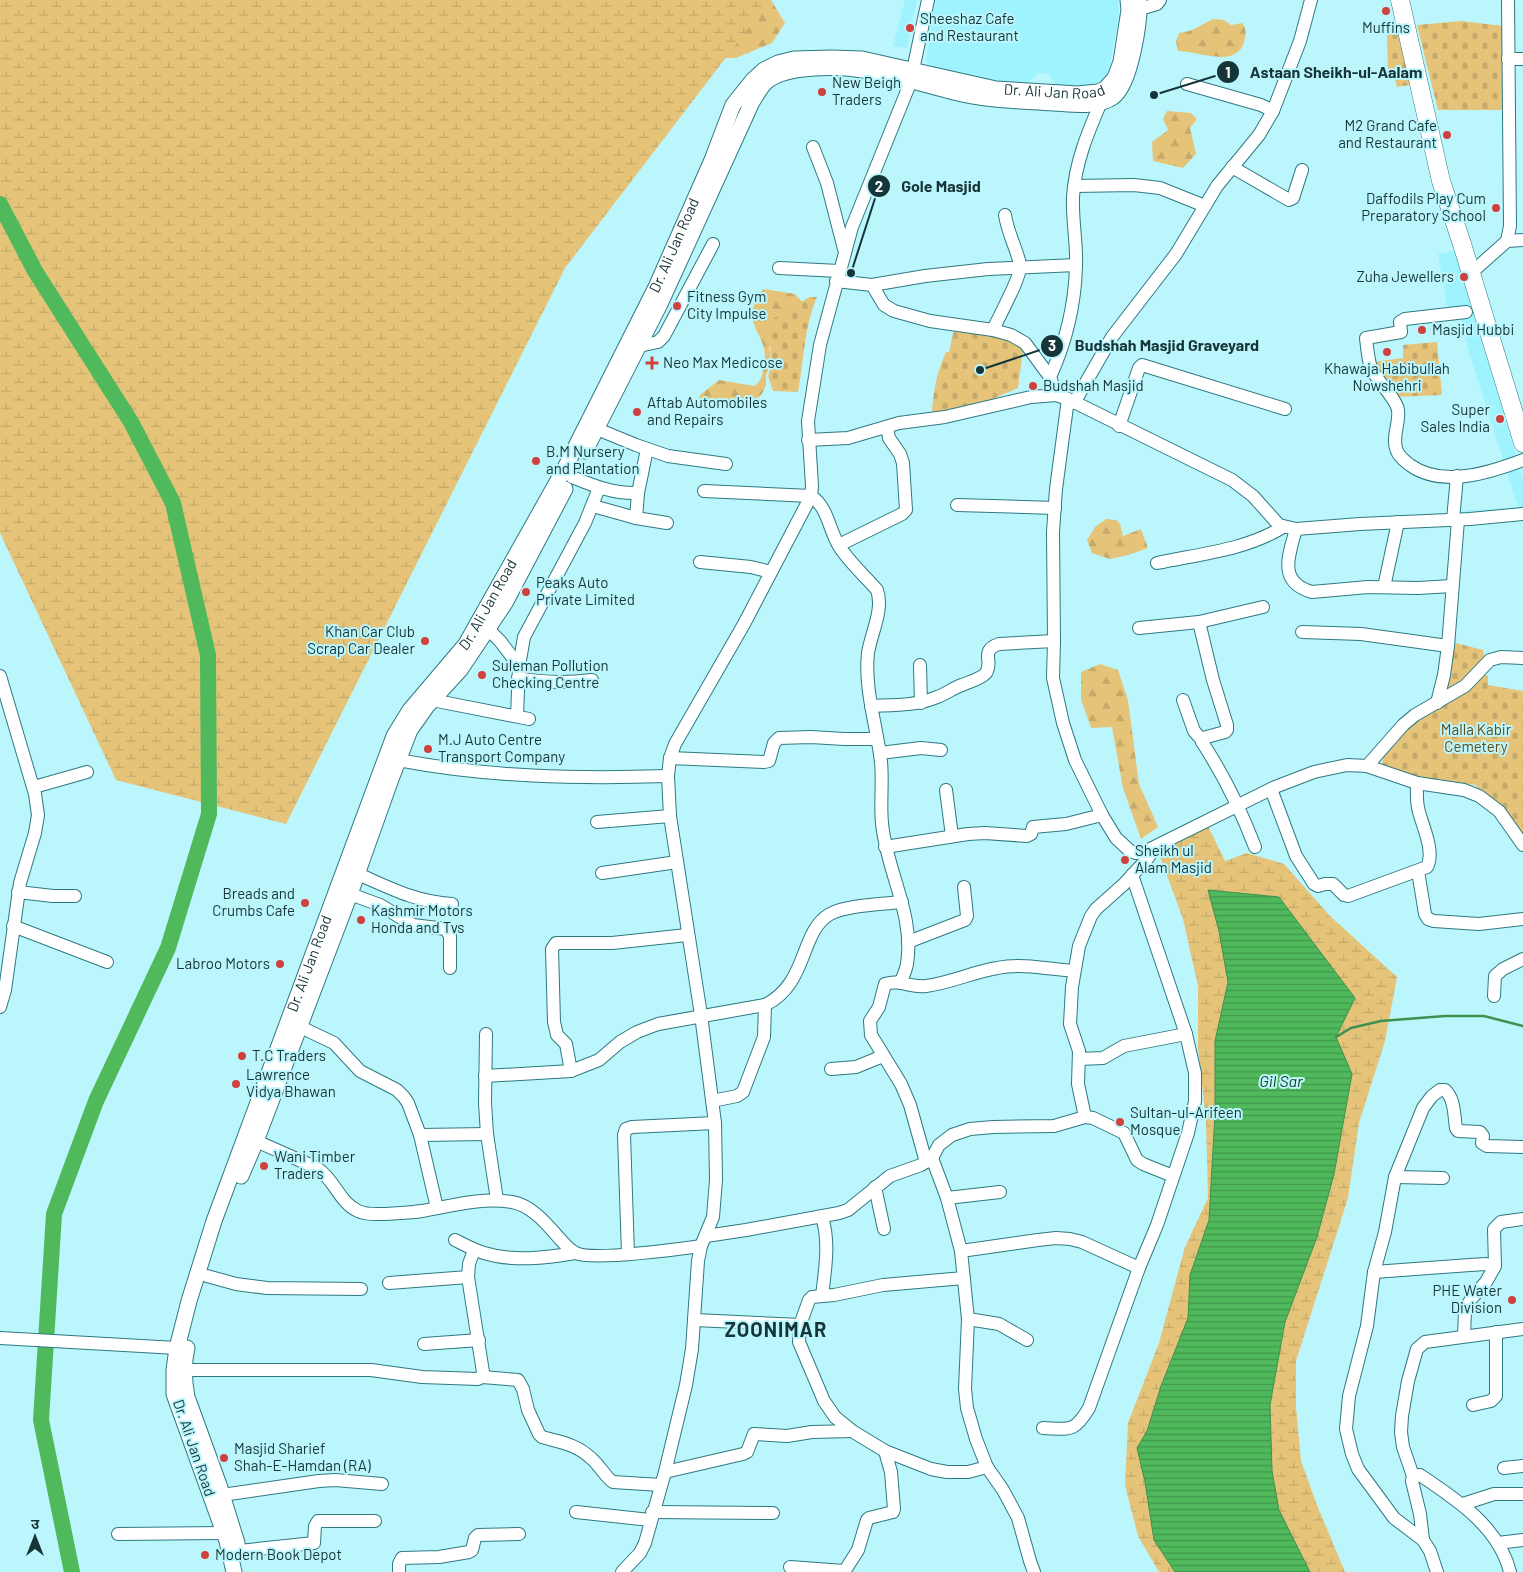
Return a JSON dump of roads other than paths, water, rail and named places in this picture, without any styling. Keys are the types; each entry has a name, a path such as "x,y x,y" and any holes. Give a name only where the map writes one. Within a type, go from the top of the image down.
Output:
{"highway":[{"path":"1400,0 1435,158 1471,273 1475,311 1523,443"}],"main road":[{"name":"Dr. Ali Jan Road","path":"244,1572 222,1495 187,1397 179,1370 177,1348 189,1301 214,1221 294,1024 358,874 410,730 432,700 460,670 505,602 597,429 660,304 752,102 765,82 779,75 796,70 824,68 867,70 952,80 996,88 1078,94 1098,92 1115,78 1121,62 1129,10 1136,3"},
{"name":"Dr. Ali Jan Road","path":"234,1572 224,1533 174,1394 179,1370 229,1207 256,1141 294,1024 394,736 410,710 451,663 470,637 565,468 657,285 712,160 733,105 753,80 764,70 778,63 794,59 832,58 862,60 968,96 996,100 1080,105 1101,102 1114,96 1122,86 1136,39 1136,3"}],"street":[{"path":"622,1572 640,1553 645,1543 651,1516 665,1472 686,1385 694,1320 698,1261 715,1204 715,1123 701,1015 687,935 670,816 668,776 670,758 675,744 730,650 811,496 808,421 820,345 844,250 912,76 928,0"},
{"path":"1136,3 1157,4 1160,0"},
{"path":"1311,0 1300,41 1274,111 1259,135 1217,186 1176,254 1066,399 1055,508 1052,572 1053,678 1063,723 1075,760 1102,816 1116,838 1130,851 1136,853 1154,848 1271,789 1330,768 1347,765 1368,766 1417,783 1464,790 1479,796 1499,811 1523,845"},
{"path":"1471,273 1507,241 1510,226 1506,4"},
{"path":"1506,4 1523,14"},
{"path":"1508,59 1523,60"},
{"path":"1187,84 1253,102 1274,111"},
{"path":"1050,377 1068,331 1074,294 1076,265 1073,210 1075,186 1084,140 1101,102"},
{"path":"813,146 832,198 844,250"},
{"path":"1232,167 1289,200 1293,198 1302,170"},
{"path":"1075,186 1134,185 1160,188 1205,206"},
{"path":"993,330 1021,266 1010,238 1005,215"},
{"path":"1507,241 1523,240"},
{"path":"639,346 658,342 664,336 714,244"},
{"path":"780,268 838,276 872,285 925,276 1021,266 1076,265"},
{"path":"872,285 884,305 894,311 930,321 993,330 1011,335 1025,343 1066,399"},
{"path":"1475,311 1405,319 1400,322 1401,332 1366,338 1371,368 1398,409 1396,451 1404,460 1420,472 1429,475 1457,476 1494,470 1523,460"},
{"path":"1119,426 1139,368 1142,365 1285,409"},
{"path":"808,440 848,438 899,423 960,414 1031,397 1066,399 1232,480 1253,496 1279,525 1289,528"},
{"path":"839,545 902,514 906,510 906,489 900,454 889,438 887,427"},
{"path":"597,429 647,449 684,459 726,464"},
{"path":"636,518 638,493 647,449"},
{"path":"1437,702 1444,675 1448,646 1457,476"},
{"path":"572,477 599,488 618,492 638,493"},
{"path":"432,700 523,717 518,672 524,637 593,506 599,488"},
{"path":"704,492 811,496 822,507 839,545 877,590 879,606 869,645 868,660 871,706 880,753 882,780 881,810 885,847 902,902 908,942 907,966 900,982"},
{"path":"957,505 1055,508"},
{"path":"593,506 636,518 667,523"},
{"path":"1157,563 1237,546 1289,528 1456,520 1523,514"},
{"path":"1384,587 1398,522"},
{"path":"1289,528 1288,566 1293,582 1312,592 1384,587 1452,586"},
{"path":"700,562 751,567 771,572"},
{"path":"1139,628 1199,622 1263,608"},
{"path":"1199,622 1213,680 1227,725 1225,732 1202,740"},
{"path":"488,629 500,641 518,672 535,682 554,683 592,680"},
{"path":"1302,632 1361,634 1448,646"},
{"path":"871,706 921,702 938,697 985,674 989,651 991,647 999,644 1054,641"},
{"path":"1368,766 1403,725 1415,715 1465,686 1490,660 1501,657 1523,658"},
{"path":"920,665 921,702"},
{"path":"0,676 34,787 38,815 35,833 18,892 5,990 0,1007"},
{"path":"1183,700 1194,731 1202,740 1238,804 1255,847"},
{"path":"670,758 764,762 769,761 774,742 779,738 811,736 876,739"},
{"path":"880,753 921,748 941,750"},
{"path":"398,760 463,771 508,775 587,777 668,776"},
{"path":"34,787 87,772"},
{"path":"1271,789 1296,856 1314,884 1318,886 1333,884 1344,895 1348,896 1427,867 1429,857 1427,836 1419,811 1417,783"},
{"path":"946,790 952,836"},
{"path":"597,822 670,816"},
{"path":"885,847 952,836 984,833 1027,836 1031,834 1033,827 1066,824 1102,816"},
{"path":"1085,1117 1078,1084 1079,1059 1077,1045 1070,1024 1074,971 1079,946 1090,916 1103,901 1124,884 1154,848"},
{"path":"602,873 677,862"},
{"path":"1418,871 1425,914 1428,919 1434,922 1479,924 1523,918"},
{"path":"358,874 408,896 435,903 452,904"},
{"path":"1043,1428 1072,1428 1078,1425 1089,1408 1138,1268 1157,1224 1188,1132 1195,1101 1195,1073 1186,1034 1132,875"},
{"path":"908,942 965,920 968,916 964,887"},
{"path":"18,892 53,896 75,896"},
{"path":"350,894 380,905 413,924 446,929 450,936 450,968"},
{"path":"485,1076 571,1071 599,1060 620,1042 637,1032 658,1024 764,1005 774,1000 789,986 813,934 821,922 830,915 840,910 902,902"},
{"path":"13,926 107,962"},
{"path":"571,1071 566,1044 557,1035 554,1022 554,945 556,943 612,943 687,935"},
{"path":"1494,996 1495,976 1503,969 1523,959"},
{"path":"1034,1572 1018,1518 1003,1490 987,1467 967,1408 965,1389 968,1319 961,1251 947,1198 929,1160 910,1105 894,1072 870,1035 870,1021 879,1007 885,984 900,982 914,986 933,985 999,967 1074,971"},
{"path":"712,1101 737,1096 743,1092 764,1037 764,1005"},
{"path":"294,1024 334,1043 360,1071 397,1090 404,1097 420,1135 437,1208"},
{"path":"486,1034 484,1104 497,1200"},
{"path":"1079,1059 1103,1058 1124,1046 1186,1034"},
{"path":"831,1069 856,1067 884,1056"},
{"path":"1437,1572 1430,1551 1423,1540 1402,1525 1386,1509 1358,1469 1348,1442 1346,1429 1349,1396 1368,1326 1374,1272 1385,1232 1395,1176 1423,1108 1432,1096 1440,1090 1445,1090 1449,1093 1458,1131 1480,1132 1483,1136 1482,1143 1487,1146 1523,1147"},
{"path":"455,1240 485,1254 512,1258 575,1253 591,1255 628,1254 703,1241 848,1210 890,1176 929,1160 939,1145 952,1135 993,1127 1054,1126 1085,1117 1093,1118 1124,1133 1137,1160 1173,1176"},
{"path":"628,1254 624,1135 626,1130 632,1127 715,1123"},
{"path":"420,1135 487,1134"},
{"path":"256,1141 324,1172 345,1202 360,1213 422,1212 468,1202 497,1200 513,1202 528,1207 575,1253"},
{"path":"1395,1176 1443,1178"},
{"path":"875,1187 884,1229"},
{"path":"947,1198 1000,1192"},
{"path":"822,1217 827,1250 822,1296"},
{"path":"1464,1336 1465,1311 1471,1299 1486,1282 1495,1266 1494,1229 1501,1222 1523,1219"},
{"path":"961,1251 1056,1238 1070,1239 1082,1242 1138,1268"},
{"path":"474,1250 469,1264 468,1277 479,1340 482,1377"},
{"path":"1374,1272 1470,1264 1495,1266"},
{"path":"207,1276 249,1286 362,1289"},
{"path":"389,1283 468,1277"},
{"path":"964,1278 883,1285 834,1295 812,1297 809,1300 800,1325 799,1342 801,1351 824,1401 835,1417 852,1431 885,1451 916,1464 947,1472 968,1472 987,1467"},
{"path":"968,1319 999,1324 1027,1340"},
{"path":"694,1320 800,1325"},
{"path":"1423,1540 1420,1514 1412,1481 1413,1476 1402,1447 1401,1432 1408,1381 1417,1349 1425,1342 1523,1329"},
{"path":"1473,1405 1491,1401 1496,1396 1496,1332"},
{"path":"0,1338 66,1340 177,1348"},
{"path":"424,1344 479,1340"},
{"path":"179,1370 364,1370 454,1379 482,1377 518,1380 523,1389 528,1410 542,1437 580,1449 613,1482 661,1485"},
{"path":"665,1472 748,1452 754,1434 787,1436 812,1432 852,1431"},
{"path":"790,1567 844,1572 858,1550 867,1520 893,1512 891,1472 885,1451"},
{"path":"1504,1468 1523,1466"},
{"path":"1413,1476 1420,1475 1463,1504 1498,1543 1507,1559 1510,1572"},
{"path":"222,1495 319,1481 335,1480 382,1484"},
{"path":"1463,1504 1494,1494 1523,1494"},
{"path":"576,1512 651,1516 773,1513"},
{"path":"238,1551 314,1543 315,1526 318,1521 375,1521"},
{"path":"118,1534 224,1533"},
{"path":"399,1572 400,1560 402,1558 439,1557 469,1552 472,1550 475,1538 478,1535 519,1534"},
{"path":"1498,1543 1523,1540"}],"water":[{"name":"Gil Sar","path":"1208,890 1279,897 1355,998 1336,1037 1352,1074 1334,1174 1317,1237 1285,1322 1270,1405 1272,1471 1279,1510 1310,1572 1175,1572 1154,1540 1145,1482 1137,1448 1147,1431 1161,1386 1188,1318 1190,1275 1209,1220 1215,1114 1215,1041 1228,982 1219,931"}],"waterway":[{"path":"0,204 35,271 131,422 173,503 208,655 209,814 168,948 96,1101 54,1214 41,1420 72,1572"},
{"path":"1336,1037 1351,1028 1381,1021 1445,1016 1484,1016 1523,1026"}],"place":[{"name":"Muffins","path":"1386,11"},
{"name":"Sheeshaz Cafe and Restaurant","path":"910,28"},
{"name":"New Beigh Traders","path":"822,92"},
{"name":"Astaan Sheikh-ul-Aalam","path":"1154,95"},
{"name":"M2 Grand Cafe and Restaurant","path":"1447,135"},
{"name":"Daffodils Play Cum Preparatory School","path":"1496,208"},
{"name":"Gole Masjid","path":"851,273"},
{"name":"Zuha Jewellers","path":"1464,277"},
{"name":"Fitness Gym City Impulse","path":"677,306"},
{"name":"Masjid Hubbi","path":"1422,330"},
{"name":"Khawaja Habibullah Nowshehri","path":"1387,352"},
{"name":"Neo Max Medicose","path":"652,363"},
{"name":"Budshah Masjid Graveyard","path":"980,370"},
{"name":"Budshah Masjid","path":"1033,386"},
{"name":"Aftab Automobiles and Repairs","path":"637,412"},
{"name":"Super Sales India","path":"1500,419"},
{"name":"B.M Nursery and Plantation","path":"536,461"},
{"name":"Peaks Auto Private Limited","path":"526,592"},
{"name":"Khan Car Club Scrap Car Dealer","path":"425,641"},
{"name":"Suleman Pollution Checking Centre","path":"482,675"},
{"name":"M.J Auto Centre Transport Company","path":"428,749"},
{"name":"Sheikh ul Alam Masjid","path":"1125,860"},
{"name":"Breads and Crumbs Cafe","path":"305,903"},
{"name":"Kashmir Motors Honda and Tvs","path":"361,920"},
{"name":"Labroo Motors","path":"280,964"},
{"name":"T.C Traders","path":"242,1056"},
{"name":"Lawrence Vidya Bhawan","path":"236,1084"},
{"name":"Sultan-ul-Arifeen Mosque","path":"1120,1122"},
{"name":"Wani Timber Traders","path":"264,1166"},
{"name":"PHE Water Division","path":"1512,1300"},
{"name":"Masjid Sharief Shah-E-Hamdan (RA)","path":"224,1458"},
{"name":"Modern Book Depot","path":"205,1555"}],"district":[{"name":"ZOONIMAR","path":"776,1330"}],"park label":[{"name":"Malla Kabir Cemetery","path":"1476,738"}]}
